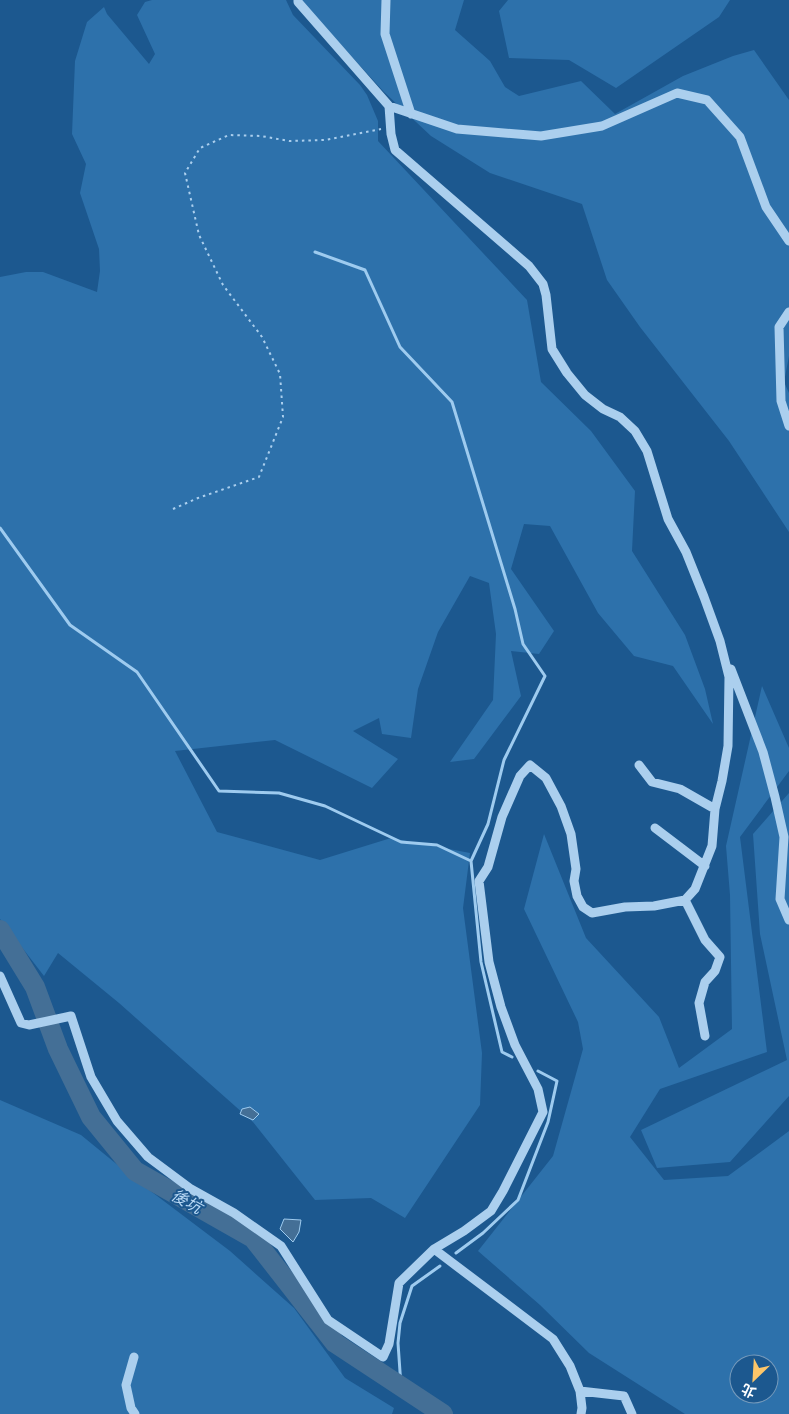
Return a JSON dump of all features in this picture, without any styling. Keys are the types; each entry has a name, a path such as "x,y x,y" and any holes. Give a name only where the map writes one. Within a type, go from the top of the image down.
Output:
{"street":[{"path":"298,0 388,106 457,129 541,136 602,126 677,93 707,100 740,137 766,208 789,241"},
{"path":"386,0 385,34 411,114"},
{"path":"388,106 395,150 529,266 543,284 552,349 567,373 585,395 603,409 620,417 636,431 647,452 668,519 686,552 763,752 784,837 780,898 789,920"},
{"path":"789,312 779,327 781,400 789,426"},
{"path":"0,976 21,1023 29,1025 71,1016 91,1078 117,1121 148,1158 191,1189 234,1214 281,1246 328,1320 383,1357 389,1344 399,1283 434,1249 464,1231 491,1211 543,1112 538,1089 515,1045 501,1007 489,962 479,881 488,867 502,817 520,776 530,764 546,778 561,806 571,834 576,869 574,881 577,896 583,907 592,912 625,907 654,906 685,900 695,889 712,846 715,809 728,746 729,677 720,641"},
{"path":"639,765 652,782 680,789 715,809"},
{"path":"655,828 705,866"},
{"path":"685,900 705,940 720,957 716,970 705,982 699,1003 705,1036"},
{"path":"434,1249 553,1339 570,1366 580,1391 581,1414"},
{"path":"134,1357 126,1385 135,1414"},
{"path":"580,1391 624,1396 632,1414"}],"path":[{"path":"173,509 258,477 283,417 280,374 262,337 223,286 199,235 185,173 200,148 229,135 261,136 289,141 325,140 390,127"}],"shaded area":[{"path":"152,0 286,0 293,15 360,85 367,95 378,121 378,141 527,300 541,382 591,431 635,491 632,551 685,635 705,689 713,724 673,666 634,656 598,613 550,526 524,524 511,569 554,631 539,654 511,651 521,696 474,759 450,762 493,700 496,634 489,583 470,576 438,632 418,689 411,738 382,734 379,718 353,731 398,759 372,788 275,740 175,751 217,832 320,860 391,838 470,853 463,908 482,1053 480,1105 405,1218 371,1198 315,1200 253,1122 119,1003 58,953 44,976 0,919 0,277 26,272 43,272 97,292 100,271 99,249 80,193 86,164 72,134 75,61 87,22 104,7 107,14 149,64 155,54 137,15 145,2"},
{"path":"300,0 464,0 455,30 490,61 505,87 519,96 581,81 615,114 683,76 733,56 754,50 789,100 789,356 784,382 789,393 789,532 729,441 640,327 607,280 582,204 490,173 431,136 384,92"},
{"path":"508,0 730,0 719,17 616,88 569,60 509,58 499,11"},
{"path":"762,686 789,748 789,771 740,837 767,1052 660,1089 630,1137 664,1180 728,1176 789,1131 789,1414 685,1414 589,1353 540,1305 478,1251 553,1156 583,1049 578,1022 524,909 544,834 586,938 659,1017 679,1068 732,1029 730,895 726,846"},
{"path":"789,793 789,1096 730,1162 657,1168 641,1130 787,1060 760,934 753,834"},
{"path":"0,1100 81,1135 136,1180 230,1251 294,1308 345,1378 394,1408 392,1414 0,1414"},
{"path":"250,1107 259,1114 253,1120 240,1114 242,1109"},
{"path":"284,1219 301,1220 299,1232 293,1242 280,1229"}],"waterway":[{"path":"315,252 365,270 400,347 452,402 515,609 523,644 545,676 504,760 488,824 471,861"},
{"path":"0,528 70,625 137,672 219,791 279,793 325,806 401,842 437,845 471,861 481,962 502,1052 512,1057"},
{"name":"後坑","path":"0,930 35,987 58,1049 91,1117 135,1171 253,1238 335,1343 443,1414"},
{"path":"456,1253 483,1233 518,1200 548,1122 557,1081 538,1071"},
{"path":"401,1386 398,1343 400,1323 412,1286 440,1266"}]}
